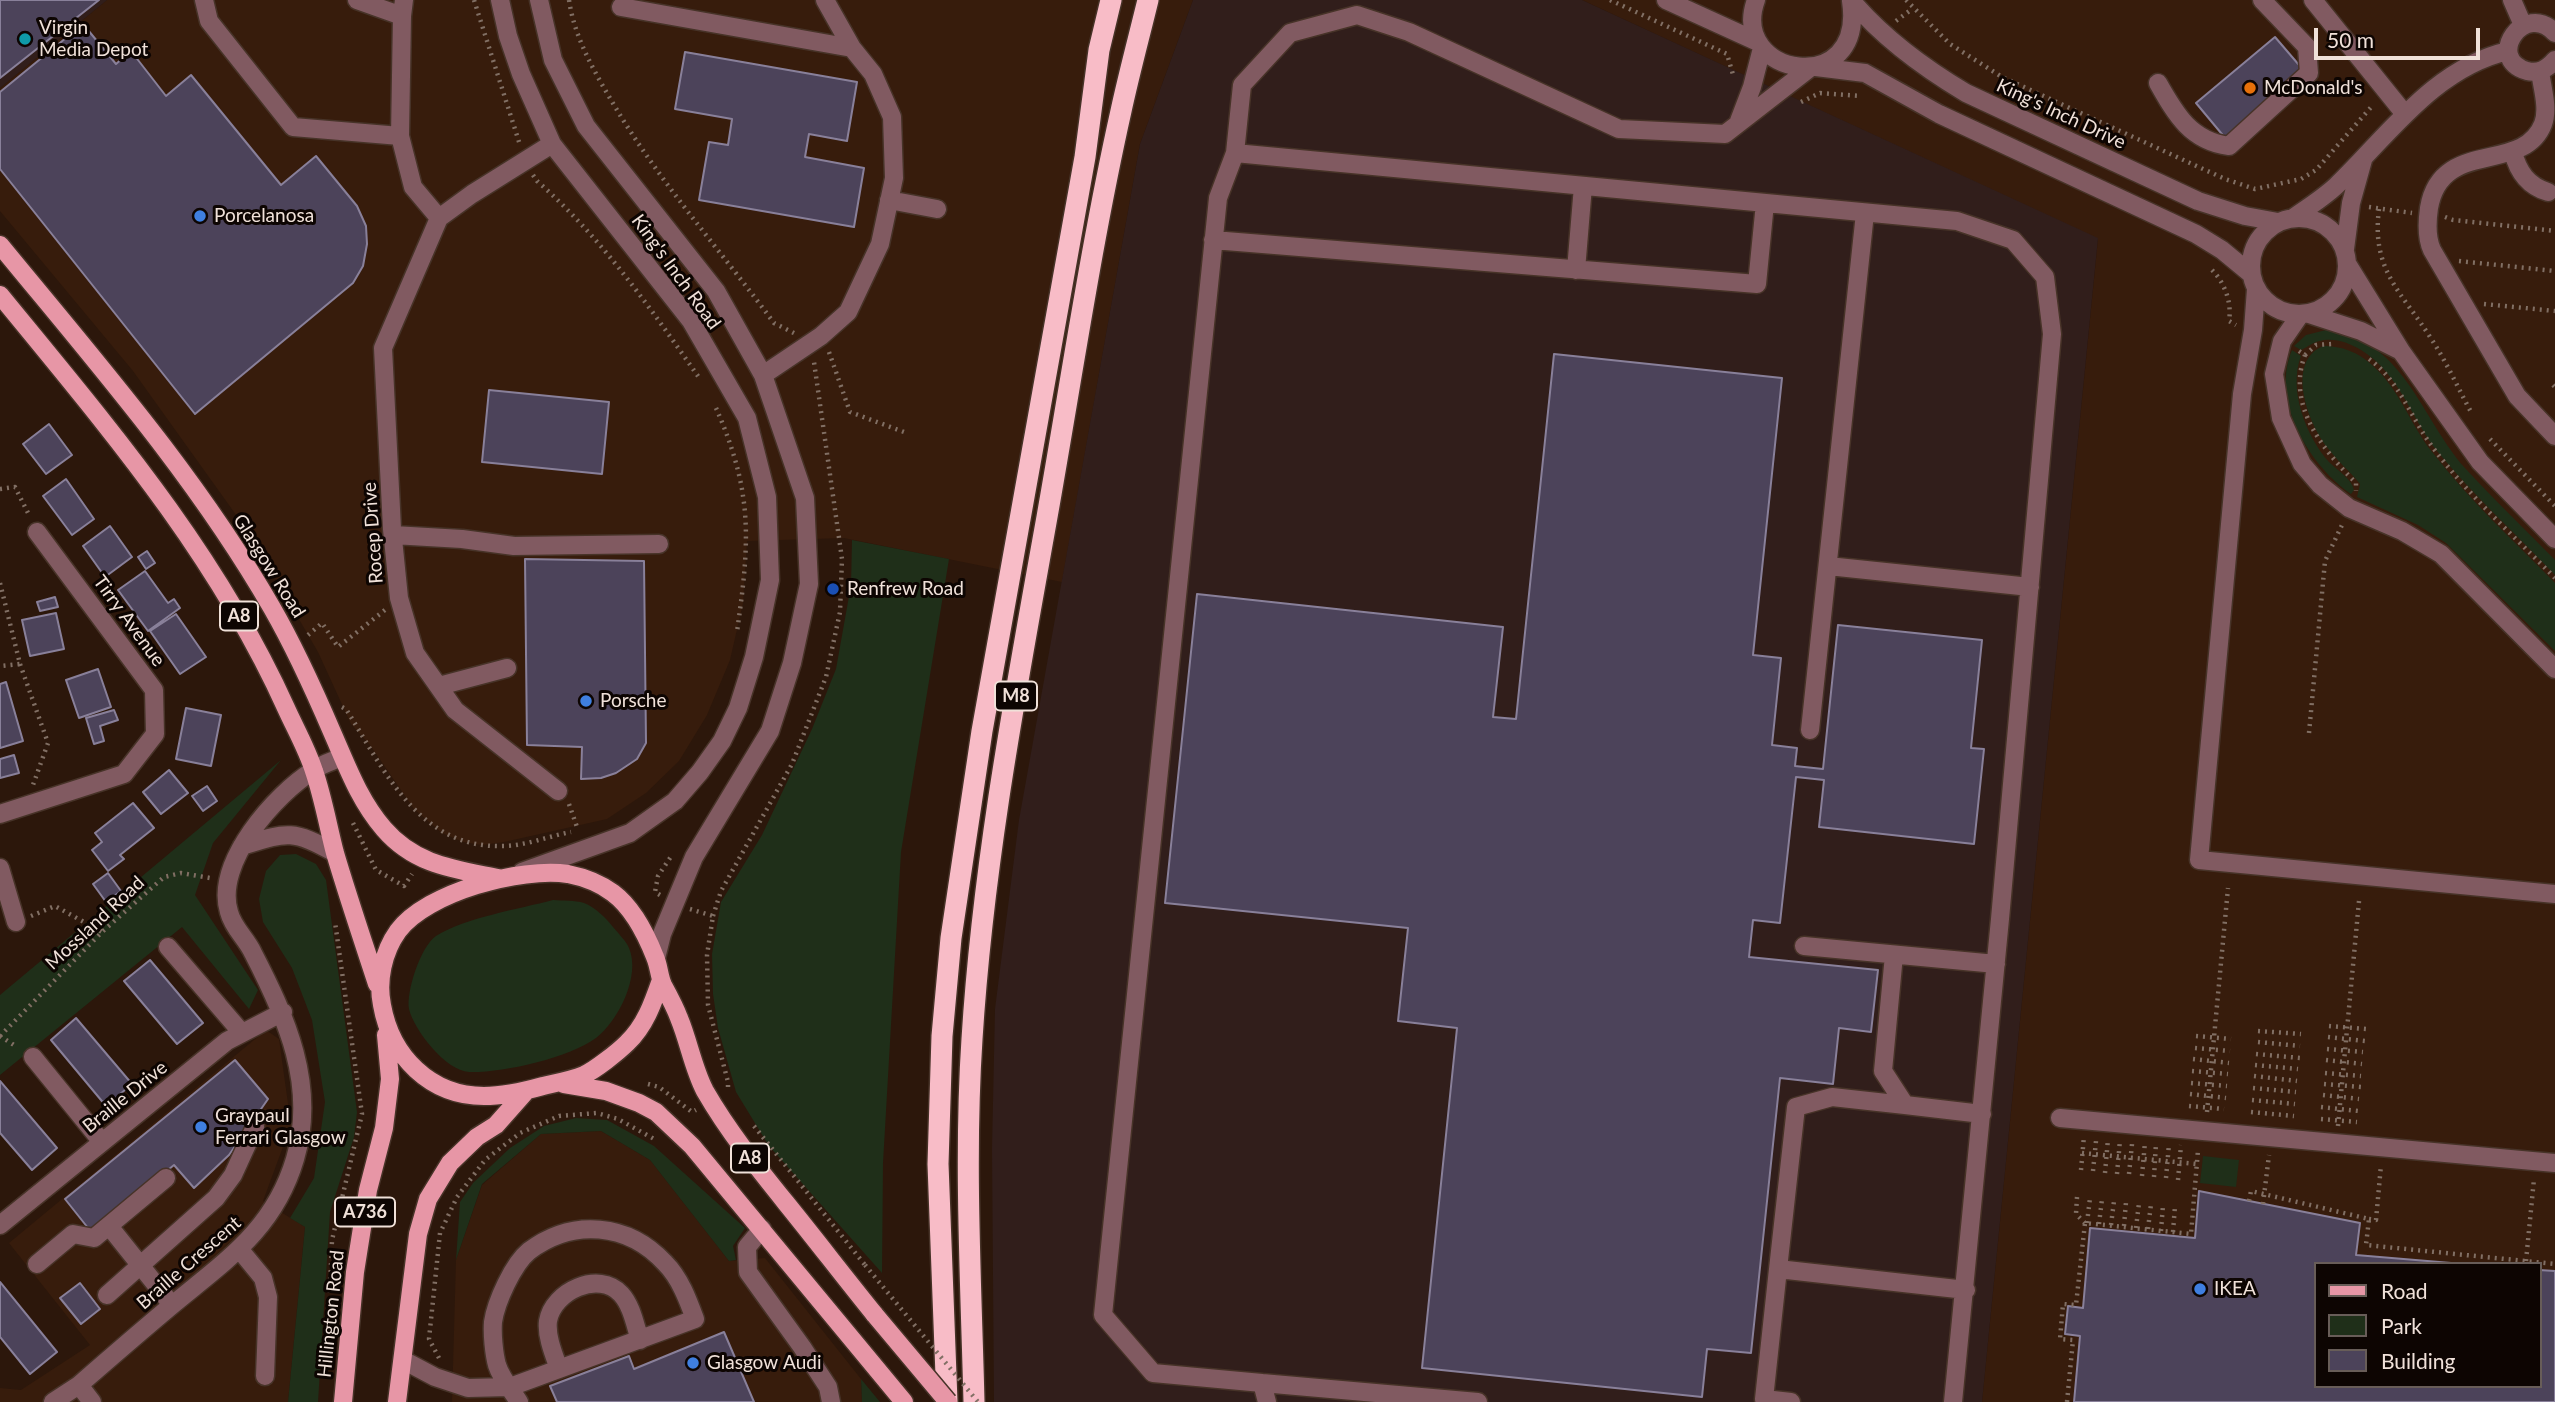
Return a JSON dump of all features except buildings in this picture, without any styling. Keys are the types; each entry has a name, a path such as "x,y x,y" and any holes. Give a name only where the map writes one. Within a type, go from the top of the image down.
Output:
{"highway":[{"name":"M8","path":"948,1402 938,1164 942,1036 956,897 982,731 1091,119 1099,50 1111,0"},
{"name":"M8","path":"976,1402 968,1179 970,1085 985,893 997,803 1092,264 1121,110 1148,0"}],"main road":[{"name":"Glasgow Road","path":"0,244 190,480 240,555 316,694 352,780 385,831 421,860 452,869 507,877"},
{"name":"A8","path":"0,295 115,435 214,572 277,687 314,770 335,853 379,991"},
{"path":"569,874 612,892 632,911 656,958 661,980 651,1009 626,1044 585,1074 527,1090 484,1096 461,1093 423,1076 397,1049 385,1024 379,991 383,964 397,932 425,906 507,877 569,874"},
{"name":"A8","path":"661,980 680,1020 695,1067 741,1147 948,1402"},
{"name":"Hillington Road","path":"343,1402 355,1272 368,1190 384,1128 390,1079 385,1024"},
{"name":"A8","path":"555,1083 622,1096 656,1112 692,1146 904,1402"},
{"name":"A736","path":"397,1402 418,1234 428,1199 450,1163 477,1137 496,1125 527,1090"}],"street":[{"path":"204,0 209,21 293,127 400,136"},
{"path":"357,0 403,8 400,136 413,187 439,218 552,144"},
{"name":"King's Inch Road","path":"500,0 508,36 521,74 552,144 691,321 747,418 766,497 770,580 754,657 738,708 722,741 676,800 630,833 507,877"},
{"name":"King's Inch Road","path":"539,0 553,60 586,126 716,291 762,375 805,498 809,584 792,663 770,731 700,847 675,904 656,958"},
{"path":"762,375 821,336 848,312 880,244 894,178 892,117 873,74 852,48 825,0"},
{"name":"King's Inch Drive","path":"1666,0 1760,45 1783,64 1865,74 1938,114 2196,234 2222,250 2253,282 2266,302 2279,310 2305,314 2361,331 2401,351"},
{"path":"1739,121 1752,87 1760,45 1752,25 1756,0"},
{"path":"2158,83 2177,116 2210,143 2229,146 2309,73 2307,47 2262,0"},
{"path":"2313,0 2404,113"},
{"path":"2512,0 2522,23"},
{"name":"King's Inch Drive","path":"1813,67 1837,55 1851,35 1854,19 1851,1"},
{"name":"King's Inch Drive","path":"1851,1 1905,52 1932,73 1966,93 2198,201 2245,216 2285,220 2309,218 2323,224 2336,235 2401,351 2480,462 2555,538"},
{"path":"621,8 852,48"},
{"path":"1478,1402 1153,1373 1103,1315 1213,240 1218,198 1235,153 1242,85 1290,33 1357,15 1409,32 1619,129 1725,134 1813,67"},
{"path":"2555,33 2539,22 2522,23 2510,36 2508,51 2517,66 2531,72 2540,71 2555,60"},
{"path":"2508,51 2491,55 2454,76 2404,113 2333,189 2265,231 2256,244 2251,259 2253,330 2242,394 2199,860 2555,894"},
{"path":"2540,71 2545,102 2544,123 2533,140 2513,152 2481,157 2460,164 2450,171 2435,191 2428,215 2428,243 2518,396 2555,436"},
{"path":"2513,152 2528,182 2548,192"},
{"path":"1235,153 1957,221 2013,240 2045,277 2052,334 1954,1402"},
{"path":"2364,158 2351,203 2345,282 2337,296 2325,307 2305,314 2282,341 2274,374 2276,396 2284,427 2295,452 2310,474 2327,491 2350,508 2402,531 2441,554 2555,669"},
{"path":"1576,270 1583,186"},
{"path":"889,200 937,209"},
{"path":"1213,240 1757,284 1765,203"},
{"path":"1810,730 1865,213"},
{"name":"Rocep Drive","path":"439,218 383,348 399,598 415,653 455,710 558,791"},
{"name":"Tirry Avenue","path":"0,814 124,774 155,734 154,690 37,532"},
{"path":"393,535 462,538 513,547 659,544"},
{"path":"1828,566 2030,587"},
{"path":"439,686 508,668"},
{"name":"Braille Crescent","path":"53,1402 79,1385 240,1250 274,1209 295,1161 300,1139 302,1093 299,1070 283,1012 251,947 235,927 229,914 226,899 228,880 242,846 265,814 314,770 342,757"},
{"path":"242,846 290,834 315,842 335,853"},
{"path":"0,867 16,922"},
{"path":"1804,946 1996,964"},
{"path":"168,947 242,1033"},
{"path":"1894,955 1883,1071 1905,1105"},
{"name":"Braille Drive","path":"0,1225 227,1041 283,1012"},
{"path":"33,1057 102,1142"},
{"path":"1791,1402 1757,1400 1778,1269 1797,1107 1832,1097 1982,1114"},
{"path":"2060,1118 2555,1163"},
{"path":"107,1295 142,1267 216,1198 233,1175 255,1126"},
{"path":"37,1264 73,1234 94,1238 166,1178"},
{"path":"109,1226 172,1305"},
{"path":"403,1360 435,1377 468,1388 508,1395 559,1369 695,1319 685,1293 667,1264 642,1243 615,1231 582,1228 556,1237 528,1252 506,1283 493,1324 497,1366 508,1395"},
{"path":"762,1228 747,1247 748,1272 828,1387 831,1402"},
{"path":"240,1250 263,1278 268,1297 265,1376"},
{"path":"1778,1269 1966,1290"},
{"path":"559,1369 548,1321 557,1301 572,1289 589,1283 607,1286 620,1292 629,1306 640,1340"},
{"path":"1262,1383 1267,1402"},
{"path":"79,1385 92,1402"}],"path":[{"path":"474,0 525,161 537,181 568,208 639,291 705,387"},
{"path":"569,0 585,54"},
{"path":"1610,0 1727,54 1734,80 1752,87"},
{"path":"1906,0 1950,44 2003,78 2225,179 2255,188 2301,179 2316,170 2386,90"},
{"path":"1861,96 1865,74"},
{"path":"1772,96 1790,107 1820,93 1861,96 1871,100"},
{"path":"2379,209 2377,232 2381,259 2387,274 2433,341 2477,421"},
{"path":"2388,211 2555,231"},
{"path":"2452,252 2459,260 2555,271"},
{"path":"2205,263 2216,273 2228,298 2231,311 2229,321 2253,330"},
{"path":"2467,312 2483,304 2555,311"},
{"path":"2282,341 2305,355"},
{"path":"2309,733 2325,561 2357,489 2356,484 2323,447 2306,412 2300,373 2305,355 2316,345 2334,344"},
{"path":"2366,356 2389,376 2420,431 2455,476 2555,578"},
{"path":"712,397 726,430 743,497 746,562 737,637"},
{"path":"2483,431 2555,506"},
{"path":"0,489 15,487 37,532"},
{"path":"0,583 20,664 48,743 32,788 38,801"},
{"path":"293,648 321,623 338,647 399,598"},
{"path":"0,666 20,664"},
{"path":"316,694 346,709 397,789 425,822 439,832 472,843 503,846 588,828"},
{"path":"558,791 567,796 578,830"},
{"path":"326,812 348,807 352,822 376,870 404,886 421,860"},
{"path":"618,1119 622,1096 630,1078 659,1087 692,1112 729,1095 729,1082 708,1005 707,955 713,916 675,904 655,892 658,876 678,847"},
{"name":"Mossland Road","path":"0,1036 102,932 164,877 181,873 228,880"},
{"path":"2205,1131 2228,888"},
{"path":"2336,1143 2359,901"},
{"path":"16,922 55,906 102,932"},
{"path":"329,1321 332,1240 362,1114 332,911"},
{"path":"2329,1026 2366,1029"},
{"path":"2258,1031 2301,1034"},
{"path":"2196,1036 2231,1040"},
{"path":"2328,1037 2365,1041"},
{"path":"2258,1042 2300,1046"},
{"path":"2194,1048 2230,1051"},
{"path":"2327,1049 2363,1052"},
{"path":"2256,1054 2300,1058"},
{"path":"2193,1059 2229,1063"},
{"path":"2326,1060 2362,1064"},
{"path":"2255,1065 2298,1069"},
{"path":"2192,1071 2228,1074"},
{"path":"2325,1073 2361,1076"},
{"path":"2254,1076 2297,1081"},
{"path":"2191,1083 2227,1086"},
{"path":"2324,1084 2361,1087"},
{"path":"2253,1088 2296,1092"},
{"path":"2190,1094 2226,1098"},
{"path":"2323,1095 2359,1099"},
{"path":"2252,1100 2295,1104"},
{"path":"2189,1106 2224,1109"},
{"path":"2321,1107 2359,1111"},
{"path":"2251,1112 2294,1116"},
{"path":"435,1377 441,1362 429,1339 440,1233 457,1197 485,1160 520,1133 559,1116 597,1113 618,1119 663,1147"},
{"path":"2320,1119 2357,1122"},
{"path":"753,1125 976,1402"},
{"path":"2081,1170 2084,1135"},
{"path":"2093,1171 2096,1137"},
{"path":"2105,1172 2108,1138"},
{"path":"2117,1174 2120,1139"},
{"path":"2129,1174 2132,1140"},
{"path":"2142,1176 2145,1141"},
{"path":"2154,1177 2157,1142"},
{"path":"2166,1178 2169,1143"},
{"path":"2178,1180 2181,1145"},
{"path":"2263,1204 2269,1150"},
{"path":"2082,1153 2197,1164"},
{"path":"2249,1201 2251,1191 2376,1220 2382,1161"},
{"path":"2526,1261 2535,1175"},
{"path":"2077,1197 2076,1214 2086,1223 2191,1234 2195,1191"},
{"path":"2067,1402 2073,1340 2060,1339 2063,1304 2076,1305 2090,1198"},
{"path":"2099,1224 2102,1199"},
{"path":"2112,1225 2114,1200"},
{"path":"2124,1226 2126,1202"},
{"path":"2136,1228 2139,1203"},
{"path":"2148,1229 2151,1204"},
{"path":"2161,1230 2163,1205"},
{"path":"2172,1231 2175,1206"},
{"path":"2369,1219 2367,1245 2536,1262"}],"shaded area":[{"name":"Virgin Media Depot","path":"0,0 107,0 0,88"},
{"path":"107,0 1193,0 1140,144 1062,582 844,538 747,541 743,603 730,660 707,715 679,761 646,793 607,819 504,842 482,845 463,842 442,833 414,809 370,745 351,724 318,652 249,533 133,371 0,211 0,88"},
{"path":"1193,0 1582,0 2098,238 1982,1402 994,1402 992,1149 995,1009 1019,820 1140,144"},
{"path":"1582,0 2555,0 2555,1402 1982,1402 2098,239"},
{"path":"266,1030 279,1039 291,1125 263,1201 305,1227 288,1402 0,1402 0,1388 21,1390 90,1345 9,1243"},
{"path":"601,1131 650,1160 729,1261 765,1258 861,1379 862,1402 452,1402 456,1260 482,1185 541,1134"}],"green space":[{"path":"2326,330 2353,336 2374,348 2392,364 2408,383 2449,448 2465,468 2555,560 2555,575 2437,451 2386,371 2374,360 2357,347 2336,340 2317,342 2301,350 2294,346 2306,335"},
{"path":"2323,346 2355,353 2367,360 2382,375 2398,396 2425,442 2447,470 2555,583 2555,651 2446,543 2418,525 2357,497 2360,484 2331,452 2307,409 2303,379 2305,365 2311,354"},
{"path":"2292,350 2301,356 2298,398 2307,426 2329,462 2350,482 2354,490 2351,494 2321,467 2298,431 2286,390"},
{"path":"852,540 949,559 901,852 883,1163 882,1273 769,1146 736,1092 718,1028 713,994 712,954 721,902 762,835 812,729 836,669 851,585"},
{"path":"281,760 213,843 195,895 258,990 249,1009 182,927 0,1075 0,995"},
{"path":"296,854 316,864 326,880 357,1112 354,1137 330,1212 318,1402 288,1402 305,1227 290,1218 314,1178 325,1102 312,1020 292,968 263,922 259,899 266,871 280,855"},
{"path":"553,900 580,902 592,907 628,945 632,959 630,984 612,1021 596,1038 553,1058 483,1072 469,1072 451,1065 424,1038 409,1009 412,981 425,949 436,936 461,924"},
{"path":"576,1118 607,1120 654,1146 745,1228 733,1246 736,1260 729,1261 650,1160 601,1131 541,1134 482,1184 456,1260 460,1202 473,1183 510,1148 544,1126"},
{"path":"2203,1156 2239,1160 2236,1187 2200,1183"},
{"path":"861,1379 880,1402 862,1402"}],"place":[{"name":"Virgin Media Depot","path":"25,39"},
{"name":"McDonald's","path":"2250,88"},
{"name":"Porcelanosa","path":"200,216"},
{"name":"Renfrew Road","path":"833,589"},
{"name":"Porsche","path":"586,701"},
{"name":"Graypaul Ferrari Glasgow","path":"201,1127"},
{"name":"IKEA","path":"2200,1289"},
{"name":"Glasgow Audi","path":"693,1363"}]}
